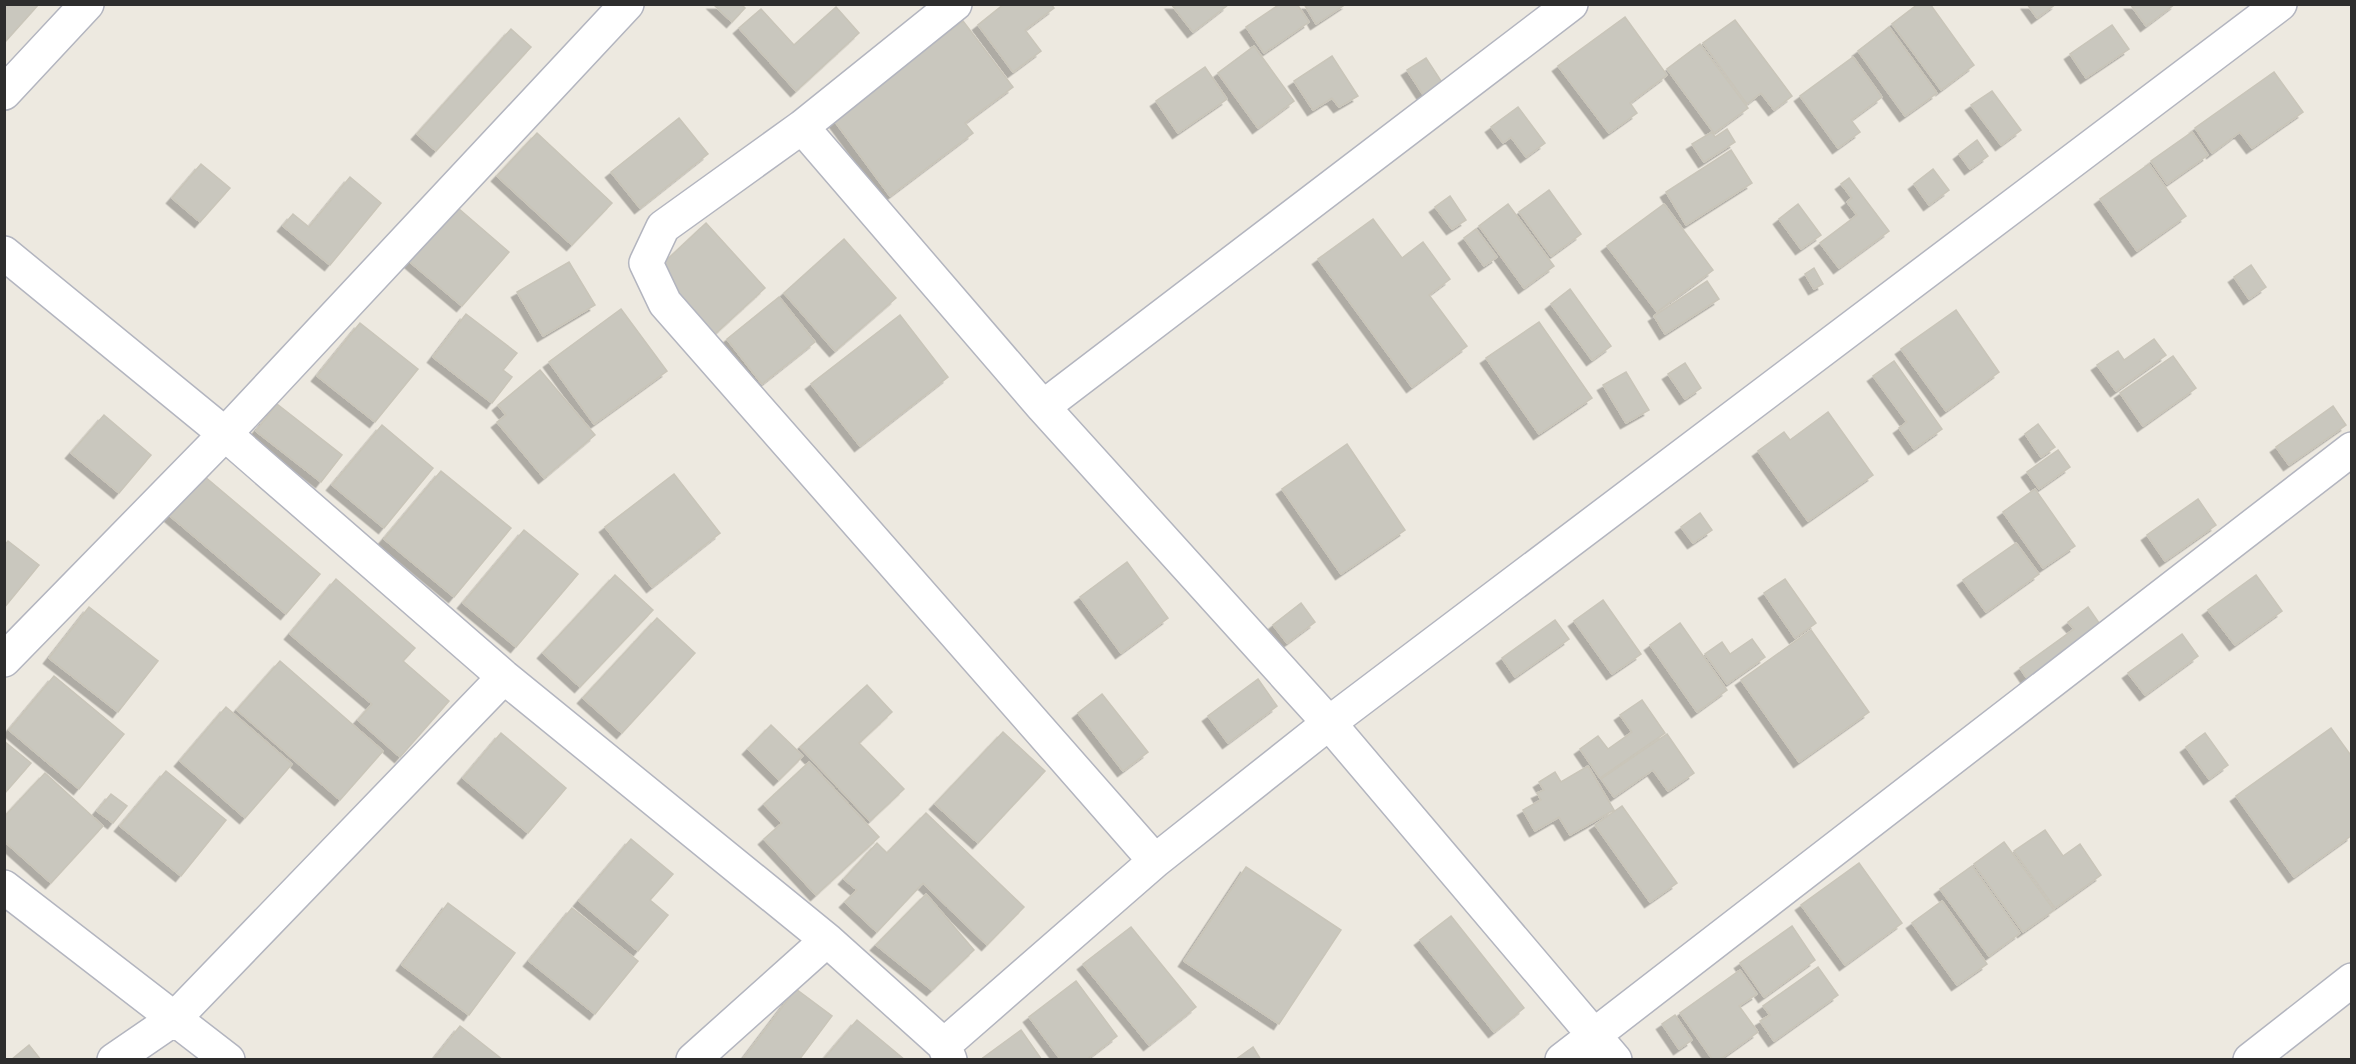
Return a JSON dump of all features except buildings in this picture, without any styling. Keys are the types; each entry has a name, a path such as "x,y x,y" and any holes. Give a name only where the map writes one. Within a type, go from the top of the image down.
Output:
{"street":[{"path":"4,93 87,4"},
{"path":"4,660 225,434 627,4"},
{"path":"955,4 802,127 663,227 646,263 665,303 1155,861"},
{"path":"1043,407 1571,4"},
{"path":"4,253 225,434 504,677 827,940 947,1052 1155,861 1329,723 2280,4"},
{"path":"802,127 1043,407 1329,723 1615,1059"},
{"path":"1562,1059 2352,449"},
{"path":"114,1059 174,1019 504,677"},
{"path":"4,887 228,1059"},
{"path":"693,1059 827,940"},
{"path":"2250,1059 2352,980"}]}
